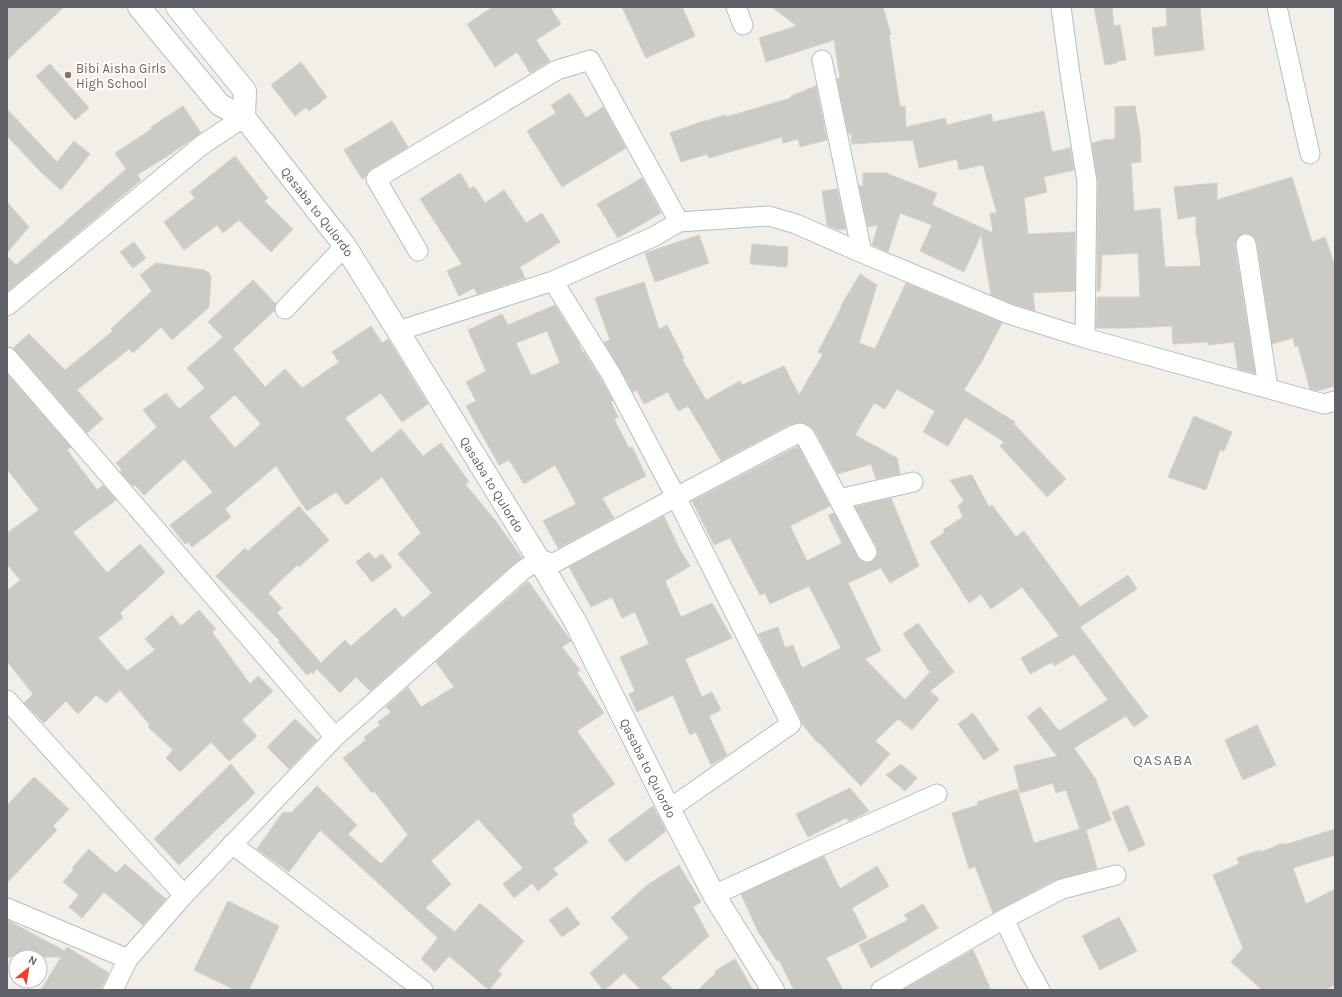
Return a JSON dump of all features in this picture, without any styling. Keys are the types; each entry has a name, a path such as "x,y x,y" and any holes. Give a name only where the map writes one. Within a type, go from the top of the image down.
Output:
{"street":[{"path":"139,7 220,105 244,117"},
{"path":"177,7 245,91 244,117"},
{"path":"736,7 743,25"},
{"path":"1061,7 1087,182 1084,338"},
{"path":"1276,7 1310,154"},
{"path":"418,251 376,179 557,70 590,60 679,222"},
{"path":"822,60 862,253"},
{"path":"7,306 202,145 244,117"},
{"name":"Qasaba to Qulordo","path":"244,117 345,246 539,560 576,623 714,895 772,990"},
{"path":"398,331 553,281 653,237 679,222 769,216 796,224 1009,314 1084,338 1268,387 1324,404 1335,401"},
{"path":"1246,244 1268,387"},
{"path":"285,309 345,246"},
{"path":"553,281 611,374 676,496 791,724 669,808"},
{"path":"7,357 335,736"},
{"path":"113,990 128,959 184,895 335,736 523,570 539,560 554,563 676,496 800,433 805,436 867,552"},
{"path":"839,499 913,482"},
{"path":"7,700 184,895"},
{"path":"714,895 937,794"},
{"path":"232,844 424,990"},
{"path":"881,990 1004,919 1062,889 1116,875"},
{"path":"7,908 128,959"},
{"path":"1004,919 1040,990"}],"building":[{"path":"7,7 64,7 7,60"},
{"path":"493,7 550,7 561,24 536,40 550,61 530,73 517,52 495,67 467,24"},
{"path":"622,7 682,7 695,36 646,58"},
{"path":"772,7 883,7 891,35 889,35 900,107 905,106 906,127 945,118 947,125 991,114 993,122 1044,111 1052,152 1070,148 1074,170 1044,177 1047,192 1024,198 1028,234 1075,232 1075,291 1033,293 1035,311 991,295 981,235 964,272 920,251 932,225 900,213 888,252 872,245 878,225 868,227 859,186 863,186 863,173 886,173 937,193 932,205 993,233 990,213 997,213 983,165 959,170 957,159 919,168 913,140 852,144 851,133 848,134 837,79 840,78 834,40 766,62 759,38 797,26"},
{"path":"1094,7 1112,7 1114,26 1120,25 1126,60 1105,65"},
{"path":"1166,7 1200,7 1204,50 1155,56 1152,28 1167,26"},
{"path":"301,62 327,97 309,111 306,107 295,116 271,85"},
{"path":"50,64 89,108 75,120 36,76"},
{"path":"816,86 827,140 800,147 798,139 783,143 782,137 709,158 707,154 681,162 670,133 698,123 726,115 726,117 791,98 791,96"},
{"path":"570,93 586,118 603,107 626,148 562,187 527,131 556,113 551,105"},
{"path":"183,106 201,133 137,175 141,180 7,292 7,256 16,265 126,169 115,153 152,129 151,127"},
{"path":"1135,106 1140,135 1141,162 1131,163 1134,211 1160,208 1165,267 1201,266 1196,235 1196,216 1178,219 1174,187 1217,183 1217,200 1292,177 1312,242 1325,237 1335,266 1335,386 1317,391 1310,389 1298,346 1295,347 1293,338 1272,344 1257,242 1250,234 1244,233 1239,236 1236,240 1235,246 1255,373 1238,369 1234,342 1208,345 1208,342 1173,344 1172,326 1096,328 1097,297 1140,297 1138,253 1102,255 1100,291 1097,291 1098,182 1092,143 1115,139 1115,107"},
{"path":"7,109 57,162 74,141 90,154 61,190 41,172 7,136"},
{"path":"392,121 408,147 370,170 366,177 362,179 344,150"},
{"path":"235,156 268,198 264,201 293,229 271,252 239,220 223,233 217,225 184,250 164,222 195,198 190,192"},
{"path":"460,173 470,189 474,186 485,203 504,190 526,223 542,213 560,242 520,267 525,278 477,294 474,288 459,296 447,271 462,264 420,199"},
{"path":"642,178 661,213 618,238 597,204"},
{"path":"837,189 846,229 838,230 827,225 822,191"},
{"path":"7,202 29,227 7,253"},
{"path":"699,235 709,263 655,282 645,253"},
{"path":"134,242 146,258 133,268 120,252"},
{"path":"752,244 788,247 787,267 750,264"},
{"path":"156,263 204,270 209,273 211,278 209,307 172,340 161,327 133,353 129,349 77,390 103,419 87,433 13,348 29,334 65,370 113,331 111,329 152,291 140,275"},
{"path":"860,274 877,285 859,343 875,349 906,283 1002,323 980,365 964,390 1015,422 1014,424 1066,479 1047,497 1000,446 1004,442 965,417 948,446 923,432 935,411 897,389 885,409 874,403 855,435 897,458 900,474 876,479 871,464 838,474 815,431 811,427 801,422 789,425 721,461 688,406 678,411 668,392 644,404 637,390 633,392 604,342 610,340 595,298 644,282 659,329 667,325 684,358 682,359 706,400 740,381 742,385 784,366 799,395 823,354 818,352 841,306"},
{"path":"253,280 276,304 274,311 233,349 265,387 285,369 302,388 339,362 332,352 371,326 382,343 388,339 428,404 402,422 381,393 345,418 372,453 401,429 423,456 441,443 469,482 465,484 498,524 522,558 370,691 356,677 340,693 317,669 313,674 311,672 307,675 278,642 280,641 216,576 245,548 248,551 299,506 329,540 299,567 297,565 268,593 282,608 277,613 321,663 345,640 351,646 395,608 403,618 432,593 398,554 421,533 382,477 346,505 336,492 307,511 276,466 225,509 231,517 192,547 188,542 185,544 170,525 213,492 184,459 144,495 120,472 122,470 116,463 157,427 143,410 166,393 179,409 205,388 187,368 223,337 208,322","holes":["235,395 261,424 235,448 209,417"]},
{"path":"555,305 613,401 611,402 618,417 614,419 629,448 632,447 646,476 602,498 614,518 558,548 543,521 576,504 555,465 524,484 509,460 499,465 466,406 476,401 466,382 486,371 468,330 502,314 508,325","holes":["547,331 560,363 531,375 516,343"]},
{"path":"7,374 71,447 67,450 97,490 103,485 116,500 73,532 107,573 140,544 165,572 120,613 123,618 98,638 127,671 155,650 145,639 172,615 181,626 199,610 216,629 212,632 250,684 258,676 273,691 242,720 257,736 229,761 211,742 180,772 166,758 173,750 148,727 150,725 120,690 106,703 96,695 78,714 66,701 44,723 24,703 33,694 7,661 7,591 20,580 7,564 7,533 39,510 7,469"},
{"path":"1194,416 1232,432 1224,451 1220,450 1206,490 1168,477"},
{"path":"798,446 830,506 790,526 807,561 842,543 828,515 834,513 858,558 866,563 876,558 878,553 877,547 855,507 891,498 919,566 890,583 881,568 848,583 881,651 865,659 905,700 930,672 903,634 918,623 954,672 930,691 939,699 912,730 898,719 875,741 890,754 861,786 817,742 802,724 801,719 758,634 778,627 785,648 793,645 802,668 841,648 809,586 770,604 765,593 760,595 730,538 714,545 692,501"},
{"path":"972,475 989,507 992,505 1016,537 1024,531 1080,607 1128,575 1137,589 1080,627 1148,717 1134,727 1126,716 1074,748 1095,778 1111,820 1086,830 1097,868 1051,882 993,913 975,866 969,869 952,813 978,805 977,802 1017,789 1034,843 1080,829 1066,790 1056,793 1053,783 1020,793 1014,766 1057,756 1027,717 1040,707 1059,731 1108,700 1074,654 1054,666 1052,662 1030,674 1021,658 1059,636 1022,587 991,609 981,594 969,603 930,542 945,532 943,530 963,517 958,506 964,501 950,480"},
{"path":"664,516 679,548 690,566 665,581 681,617 712,603 732,638 685,659 702,697 712,692 721,710 709,716 727,755 711,765 696,732 690,735 673,695 637,712 629,694 635,691 620,657 649,644 635,612 622,618 612,597 591,607 569,567"},
{"path":"369,552 375,559 382,554 392,567 372,582 356,562"},
{"path":"528,581 571,641 562,647 580,670 577,673 604,713 577,731 615,784 571,815 575,821 573,823 588,842 553,869 558,874 538,891 532,883 514,898 503,884 523,868 478,819 431,861 451,884 425,908 455,932 480,903 524,941 498,971 502,974 489,990 449,956 435,972 421,959 438,938 320,830 289,872 257,849 283,812 291,813 317,786 357,825 348,834 381,864 408,835 374,791 372,793 343,758 366,740 364,737 380,725 378,722 391,712 386,707 408,687 421,707 454,687 436,662"},
{"path":"973,713 999,750 984,760 958,724"},
{"path":"295,719 317,740 289,769 267,747"},
{"path":"1257,725 1276,765 1243,780 1225,740"},
{"path":"231,764 255,793 179,865 154,839"},
{"path":"901,764 917,778 905,791 886,775"},
{"path":"34,777 69,809 53,826 57,830 7,883 7,805"},
{"path":"850,788 869,811 849,821 846,818 808,837 796,814"},
{"path":"1128,805 1145,845 1129,852 1112,812"},
{"path":"653,806 666,831 626,862 608,840"},
{"path":"1335,829 1335,855 1293,868 1306,904 1335,889 1335,985 1324,990 1262,990 1231,962 1243,948 1213,875 1239,864 1237,858 1260,850 1261,852 1283,843 1284,845"},
{"path":"89,849 116,873 125,864 166,899 143,925 104,892 82,918 69,907 79,895 63,882 74,869 72,868"},
{"path":"824,856 840,889 877,866 889,886 852,908 867,938 826,958 843,990 794,990 779,960 777,961 759,934 741,894"},
{"path":"679,865 701,902 693,907 709,936 661,978 674,990 641,990 624,973 605,990 603,990 590,973 629,938 611,918 647,885"},
{"path":"228,901 279,926 249,990 235,990 194,970"},
{"path":"923,904 938,928 871,968 859,945 908,920 904,915"},
{"path":"567,907 580,924 562,937 549,920"},
{"path":"1119,917 1137,951 1100,970 1082,936"},
{"path":"7,920 65,951 67,947 109,973 100,990 41,990 48,989 48,978 61,957 48,957 48,949 8,949 7,957"},
{"path":"973,950 991,990 903,990"},
{"path":"735,959 753,990 698,990 716,973 715,971"}],"place":[{"name":"Bibi Aisha Girls High School","path":"68,75"}],"district":[{"name":"QASABA","path":"1163,760"}]}
